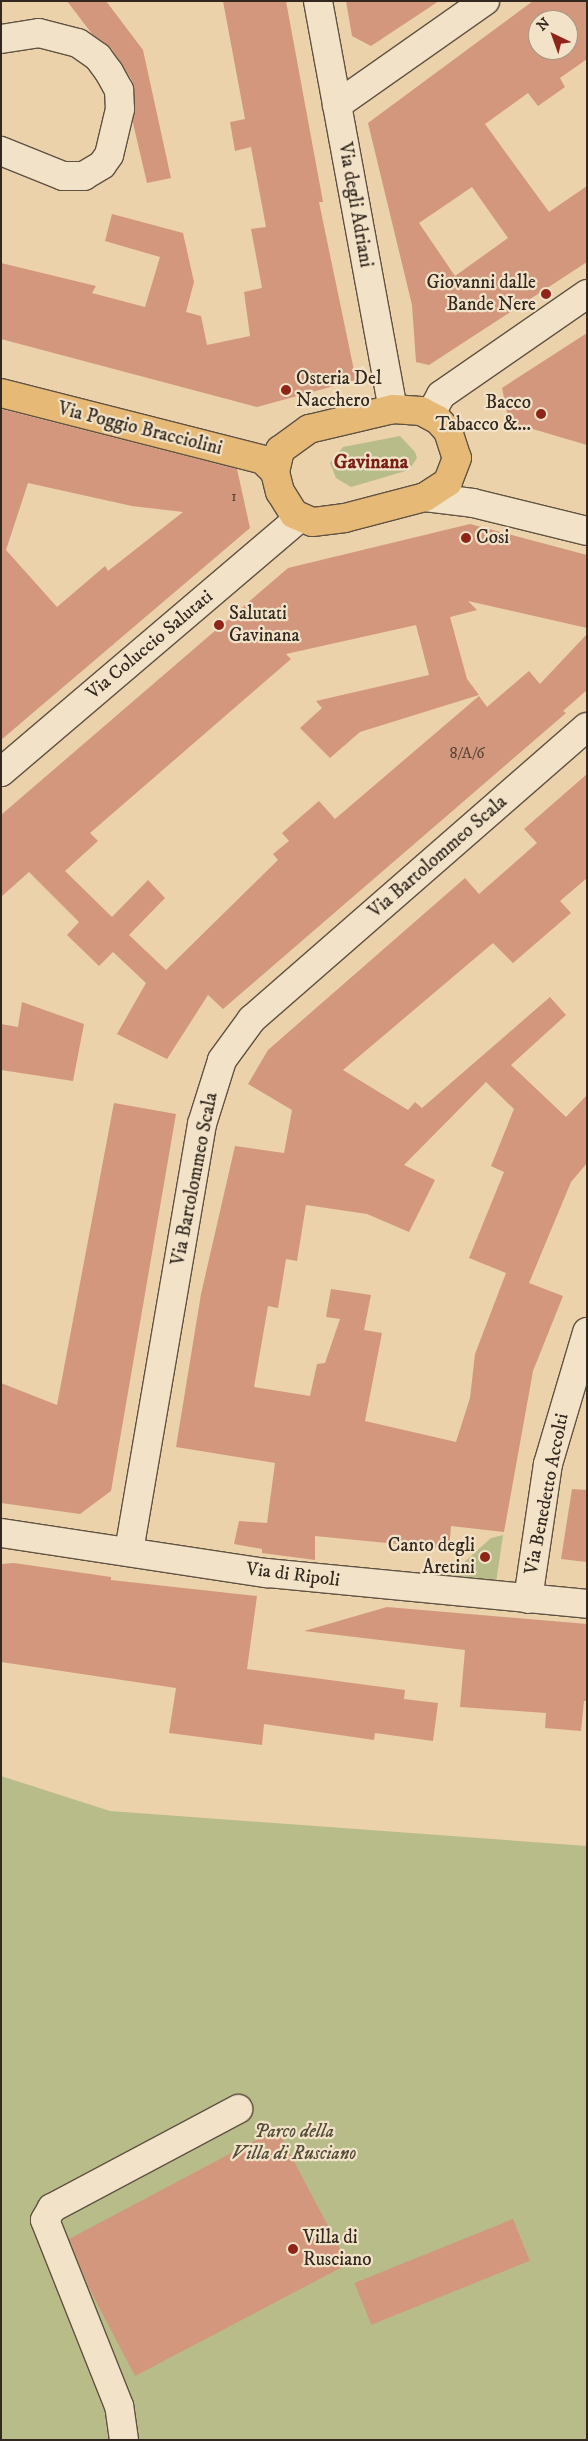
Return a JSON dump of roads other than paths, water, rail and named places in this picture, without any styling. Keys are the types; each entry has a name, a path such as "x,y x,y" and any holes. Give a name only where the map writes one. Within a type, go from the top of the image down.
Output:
{"main road":[{"name":"Via Poggio Bracciolini","path":"1,394 263,460 275,472"},
{"path":"393,409 430,415 448,431 457,458 448,482 425,497 346,518 312,522 299,518 285,502 275,472 280,450 309,429 393,409"}],"street":[{"name":"Via degli Adriani","path":"318,1 393,409"},
{"path":"337,105 485,1"},
{"path":"1,39 39,34 78,43 98,57 109,72 119,90 120,109 109,155 102,165 84,176 63,176 1,151"},
{"path":"430,415 441,395 587,294"},
{"path":"425,497 473,503 587,531"},
{"name":"Via Coluccio Salutati","path":"1,772 299,518"},
{"name":"Via Bartolommeo Scala","path":"129,1551 202,1124 222,1060 252,1019 587,727"},
{"name":"Via Benedetto Accolti","path":"528,1599 548,1464 587,1332"},
{"name":"Via di Ripoli","path":"1,1533 267,1573 587,1604"},
{"path":"124,2440 119,2406 45,2220 52,2208 238,2109"}],"place":[{"name":"Giovanni dalle Bande Nere","path":"546,294"},
{"name":"Osteria Del Nacchero","path":"286,390"},
{"name":"Bacco Tabacco &...","path":"541,414"},
{"name":"Cosi","path":"466,538"},
{"name":"Salutati Gavinana","path":"219,625"},
{"name":"Canto degli Aretini","path":"485,1557"},
{"name":"Villa di Rusciano","path":"293,2249"}],"district":[{"name":"Gavinana","path":"371,462"}],"park label":[{"name":"Parco della Villa di Rusciano","path":"294,2143"}]}
